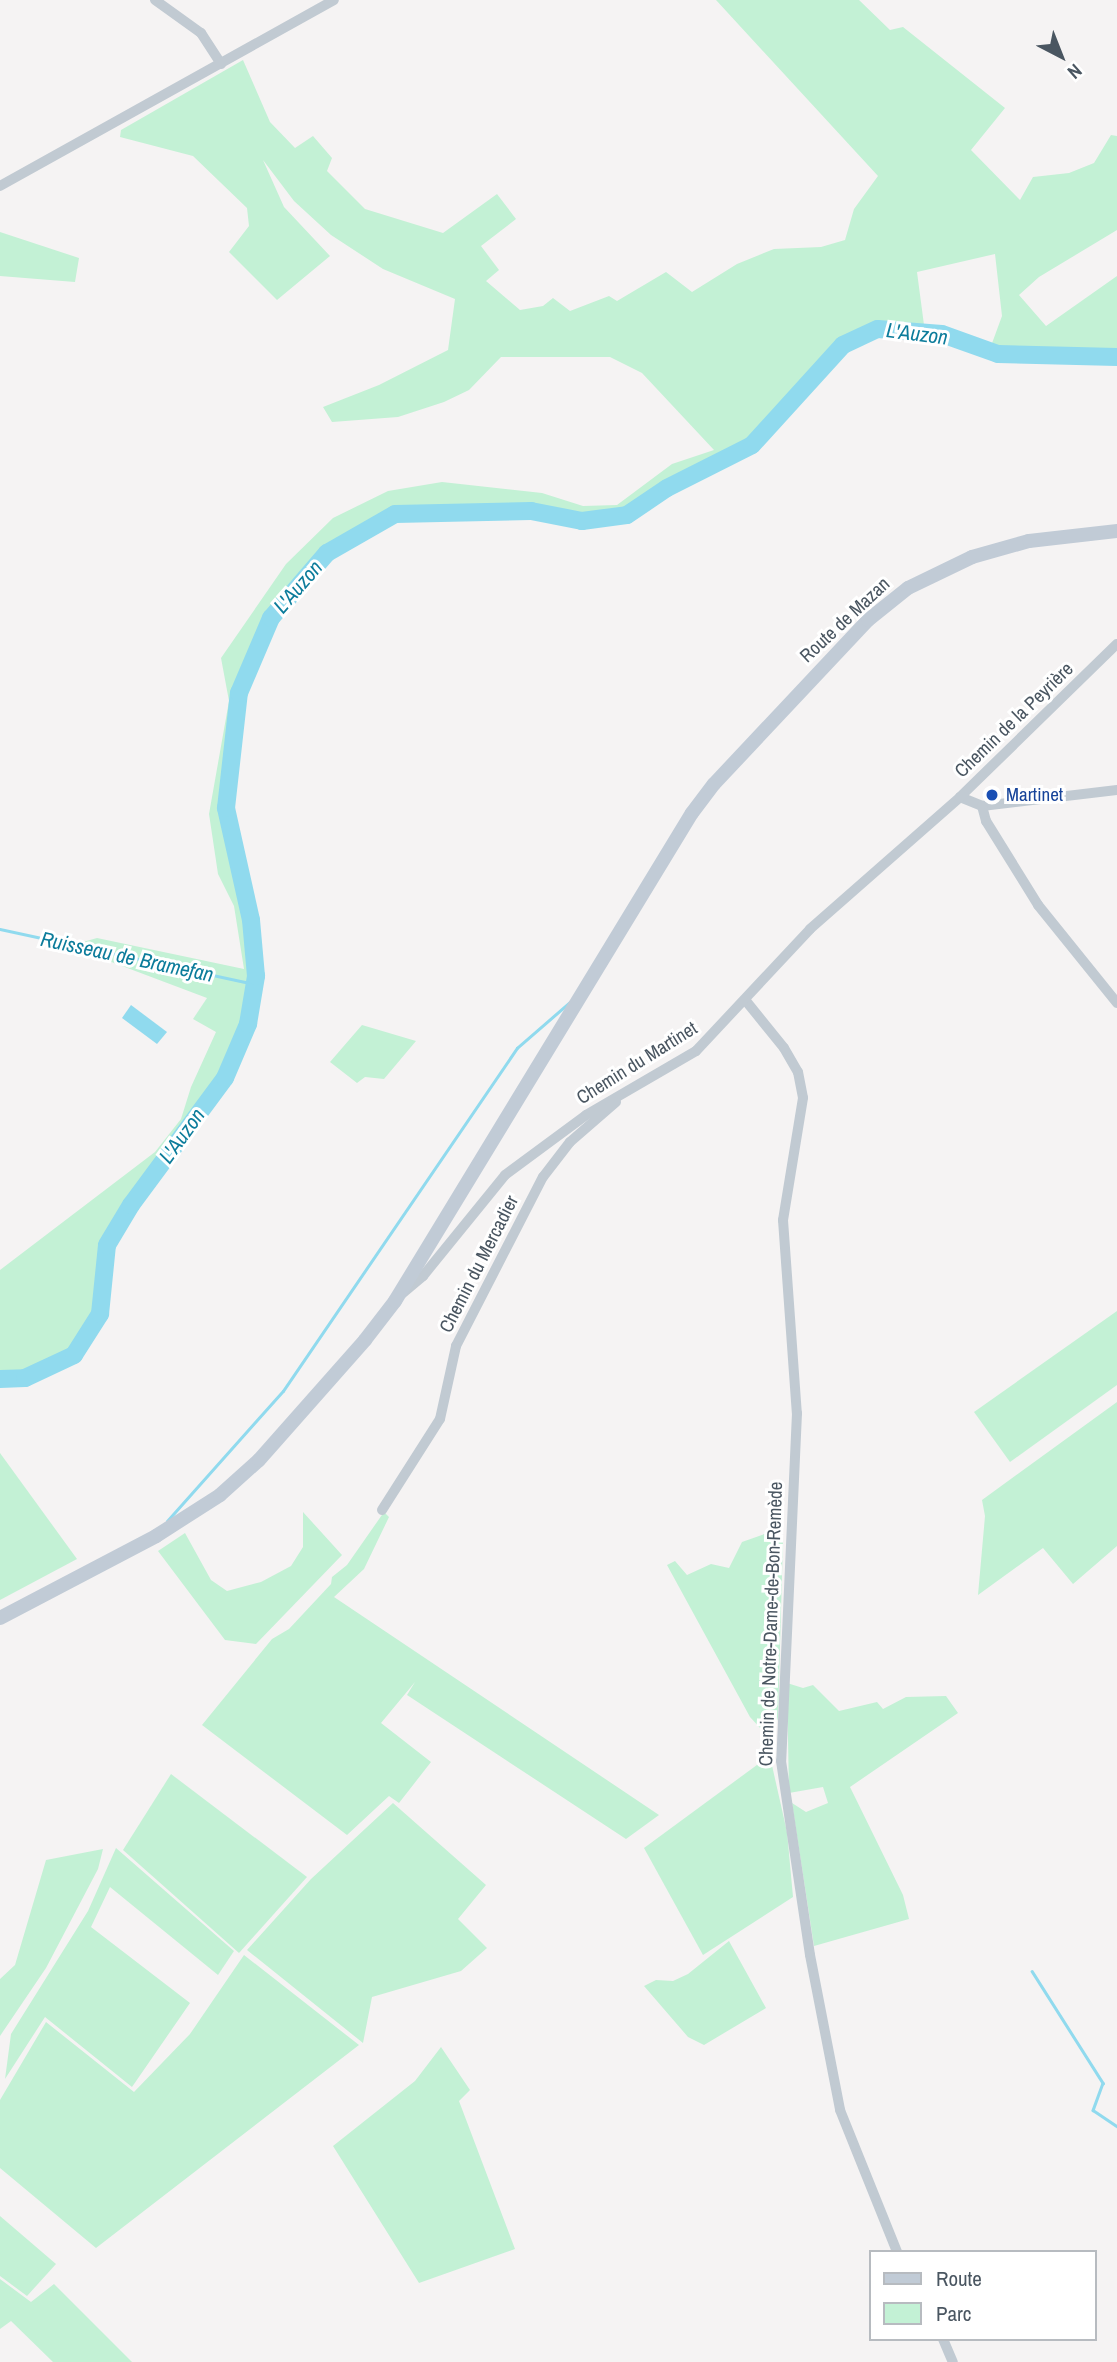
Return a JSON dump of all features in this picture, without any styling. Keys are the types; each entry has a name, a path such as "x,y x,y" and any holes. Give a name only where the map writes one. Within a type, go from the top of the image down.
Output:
{"main road":[{"name":"Route de Mazan","path":"0,1618 156,1536 220,1496 302,1412 395,1301 692,813 803,688 888,602 927,577 1021,543 1117,531"}],"street":[{"path":"155,0 201,33 221,64"},
{"path":"2,182 334,0"},
{"name":"Chemin de la Peyrière","path":"1117,644 960,797 982,806 1117,790"},
{"name":"Chemin du Martinet","path":"395,1301 424,1276 481,1201 532,1152 586,1115 626,1095 696,1051 746,1001 810,929 960,797"},
{"path":"982,806 986,821 1038,905 1117,1003"},
{"name":"Chemin de Notre-Dame-de-Bon-Remède","path":"746,1001 784,1048 798,1072 803,1098 783,1220 797,1413 781,1761 810,1955 840,2110 896,2250"},
{"name":"Chemin du Mercadier","path":"382,1510 440,1419 456,1346 543,1177 570,1142 626,1095"},
{"path":"944,2341 953,2362"}],"green space":[{"path":"716,0 859,0 890,30 903,27 1005,108 971,150 1020,200 1033,177 1069,173 1094,163 1111,135 1117,136 1117,230 1039,277 1019,295 1046,326 1117,276 1117,352 991,346 1002,316 995,254 917,272 924,325 875,323 841,341 749,443 624,511 582,516 529,506 393,510 324,550 267,616 236,694 222,809 247,921 253,977 242,1023 221,1077 163,1161 127,1202 105,1242 96,1311 70,1351 24,1374 0,1375 0,1270 155,1152 181,1119 191,1087 216,1032 193,1019 207,998 69,946 97,938 244,969 234,906 218,874 209,814 229,701 221,658 286,564 333,518 388,491 442,482 542,493 583,506 617,505 672,464 714,450 642,373 610,357 501,357 469,390 444,402 398,417 332,422 323,407 379,385 448,350 455,299 383,269 331,235 294,201 263,160 284,207 330,256 277,300 229,252 249,226 247,208 193,156 120,137 121,130 243,60 270,122 295,148 313,136 332,158 327,171 365,209 443,233 497,194 516,219 481,246 499,270 486,281 520,310 543,306 553,298 570,311 609,296 617,301 666,272 692,292 737,264 774,249 821,247 845,240 854,209 878,176"},
{"path":"0,232 79,258 75,282 0,276"},
{"path":"362,1025 416,1041 384,1079 365,1077 357,1083 330,1062"},
{"path":"1117,1311 1117,1385 1010,1462 974,1412"},
{"path":"1117,1402 1117,1546 1073,1584 1043,1548 978,1595 985,1516 982,1500"},
{"path":"0,1453 77,1559 0,1600"},
{"path":"303,1512 342,1555 256,1644 225,1640 158,1551 185,1533 211,1580 227,1591 261,1582 291,1566 303,1547"},
{"path":"384,1512 389,1517 364,1569 334,1597 659,1815 626,1839 407,1695 415,1682 381,1723 431,1762 399,1803 389,1796 347,1835 202,1725 272,1639 289,1629 331,1584 332,1577 347,1565"},
{"path":"770,1532 783,1540 778,1717 772,1741 750,1717 667,1565 675,1561 687,1575 711,1564 729,1568 742,1542"},
{"path":"787,1683 803,1688 813,1685 839,1711 877,1702 883,1709 906,1697 946,1696 958,1713 850,1787 903,1895 909,1919 814,1946 792,1803 806,1812 828,1803 823,1787 789,1793"},
{"path":"771,1761 787,1832 793,1897 703,1955 644,1848 761,1762"},
{"path":"171,1774 307,1877 239,1953 123,1850"},
{"path":"393,1803 486,1885 458,1919 487,1948 461,1971 372,1997 363,2043 247,1950 311,1879"},
{"path":"116,1848 234,1951 218,1975 110,1887 91,1927 190,2003 132,2087 45,2017 5,2079 11,2034 88,1911"},
{"path":"103,1849 98,1869 46,1968 0,2036 0,1979 15,1965 46,1860"},
{"path":"729,1941 766,2008 704,2045 688,2037 644,1986 656,1980 673,1981 688,1974"},
{"path":"244,1955 359,2045 96,2248 0,2168 0,2100 46,2022 134,2092 190,2034"},
{"path":"441,2047 470,2090 459,2101 515,2249 419,2283 333,2146 415,2081"},
{"path":"0,2216 56,2264 27,2296 0,2276"},
{"path":"0,2279 31,2302 54,2284 132,2362 53,2362 11,2321 0,2329"}],"water":[{"path":"131,1005 167,1032 157,1044 122,1018"}],"waterway":[{"name":"L'Auzon","path":"0,1379 25,1378 74,1355 100,1314 107,1245 131,1205 225,1078 248,1024 256,976 251,920 226,808 239,693 271,618 327,553 395,514 531,511 582,521 627,515 667,488 752,445 843,345 878,329 942,334 998,354 1117,357"},
{"name":"Ruisseau de Bramefan","path":"0,929 255,984"},
{"path":"167,1521 283,1391 517,1048 571,1001"},
{"path":"1032,1971 1103,2083 1093,2110 1117,2126"}],"place":[{"name":"Martinet","path":"992,795"}]}
